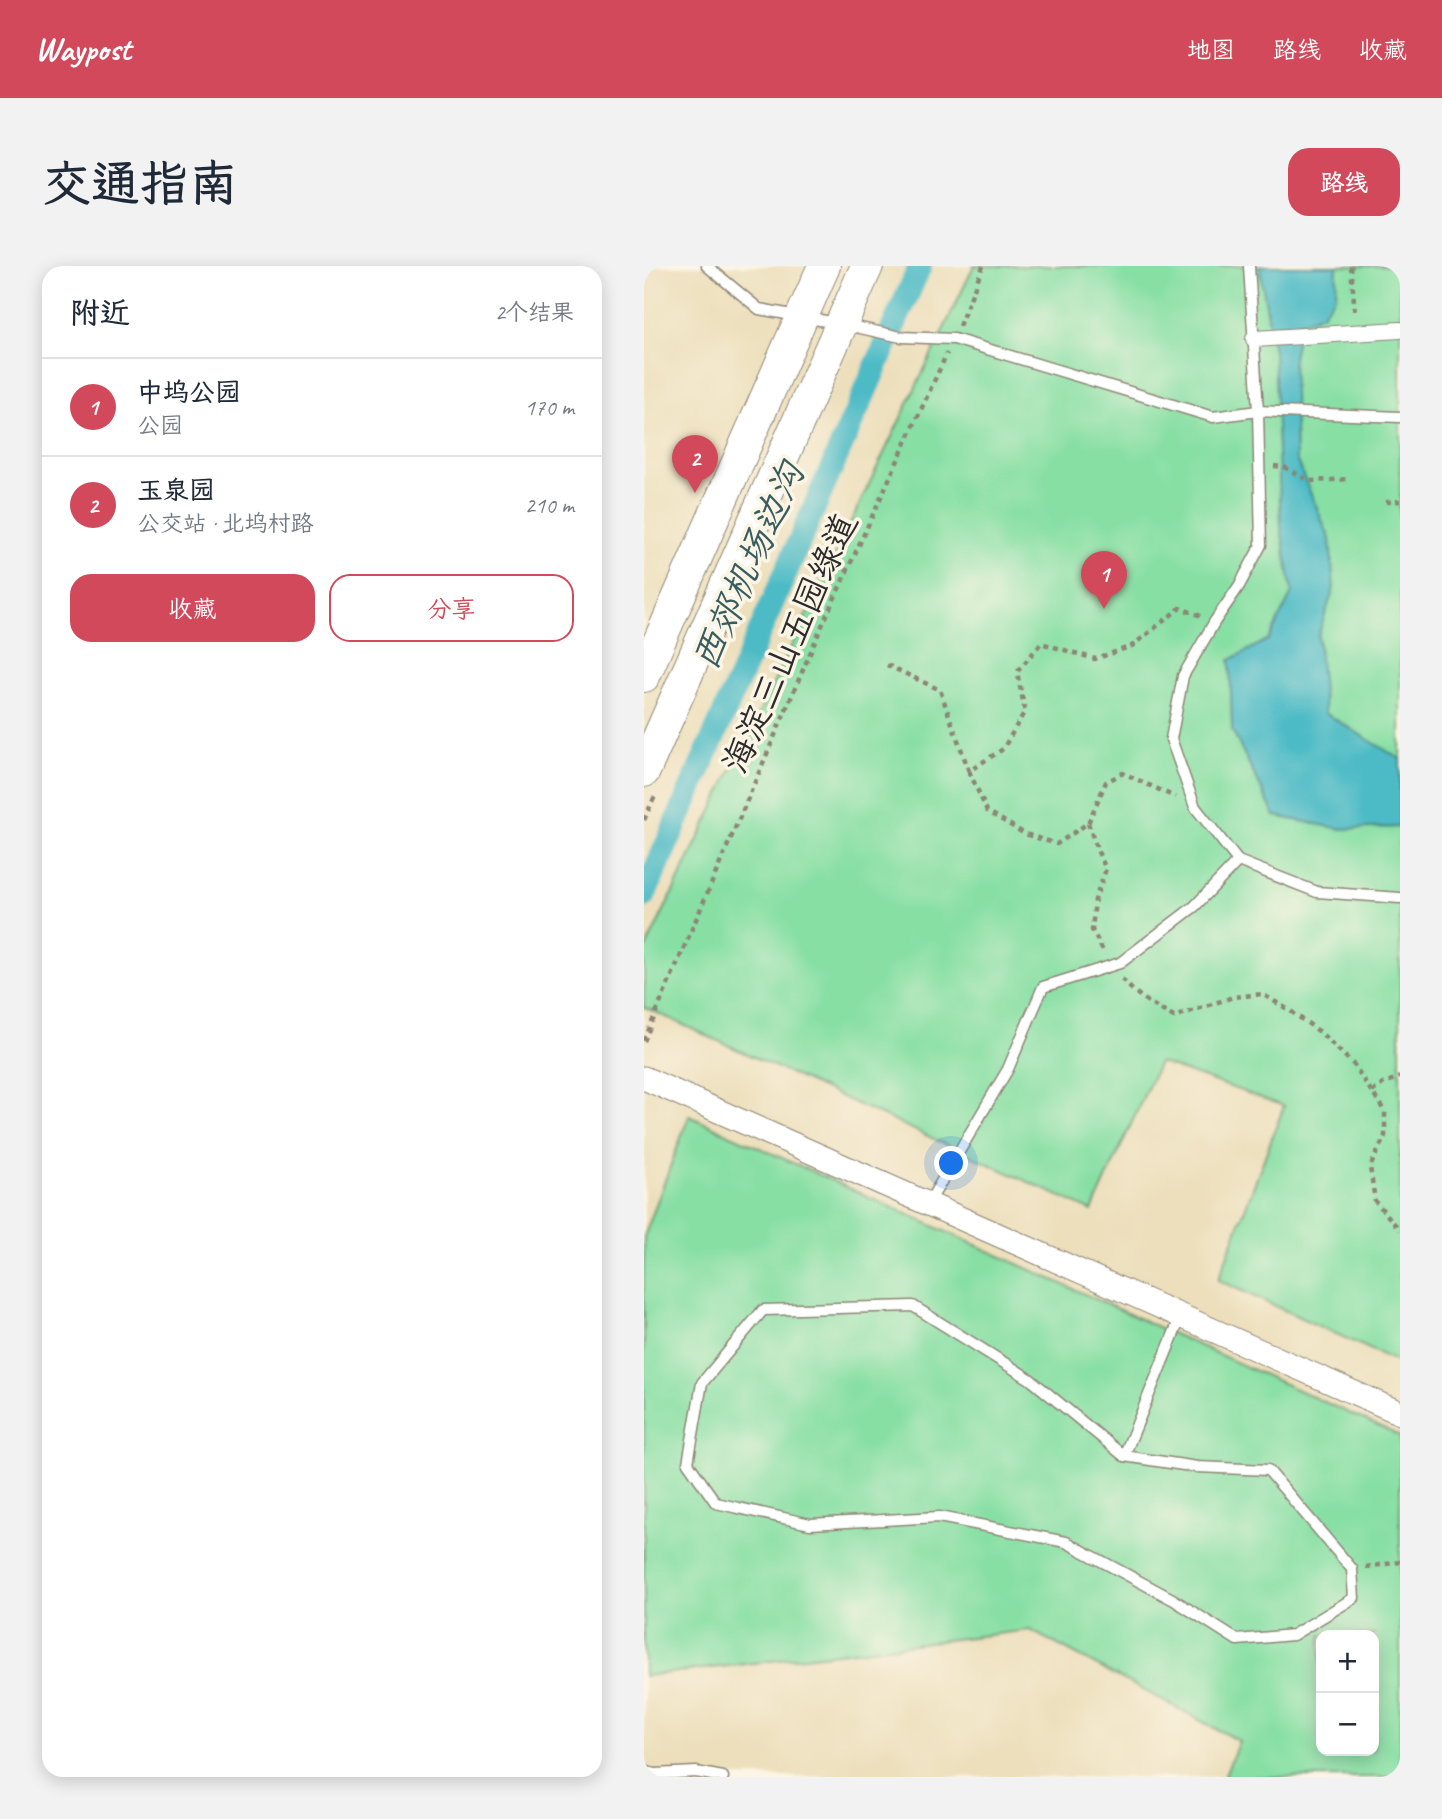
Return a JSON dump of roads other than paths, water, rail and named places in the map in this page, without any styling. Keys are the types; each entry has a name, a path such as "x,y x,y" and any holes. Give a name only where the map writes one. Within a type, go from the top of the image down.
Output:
{"main road":[{"path":"644,676 824,266"},
{"path":"644,771 867,266"}],"street":[{"path":"1254,339 1400,330"},
{"path":"644,1078 1400,1413"}],"lane":[{"path":"707,266 759,309 901,337 954,339 1213,417 1258,411 1400,417"},
{"path":"1249,266 1258,411 1261,545 1183,676 1171,738 1195,807 1238,861 1317,892 1400,898"},
{"path":"928,1204 1008,1069 1043,987 1120,963 1195,906 1238,861"},
{"path":"913,1306 1030,1379 1124,1455 1197,1467 1268,1470 1352,1569 1354,1598 1293,1635 1237,1640 1174,1600 1066,1542 939,1517 810,1524 716,1503 688,1463 702,1383 763,1310 913,1306"},
{"path":"1124,1455 1181,1316"},
{"path":"644,1771 653,1774 723,1777"}],"water":[{"path":"1259,266 1337,266 1336,295 1322,314 1300,323 1293,358 1296,459 1330,539 1334,588 1318,636 1325,713 1400,759 1400,827 1342,829 1275,816 1232,730 1230,660 1269,639 1292,593 1281,527 1274,351"}],"waterway":[{"name":"西郊机场边沟","path":"644,896 920,266"}],"place":[{"name":"玉泉园","path":"695,493"},
{"name":"中坞公园","path":"1104,609"}]}
